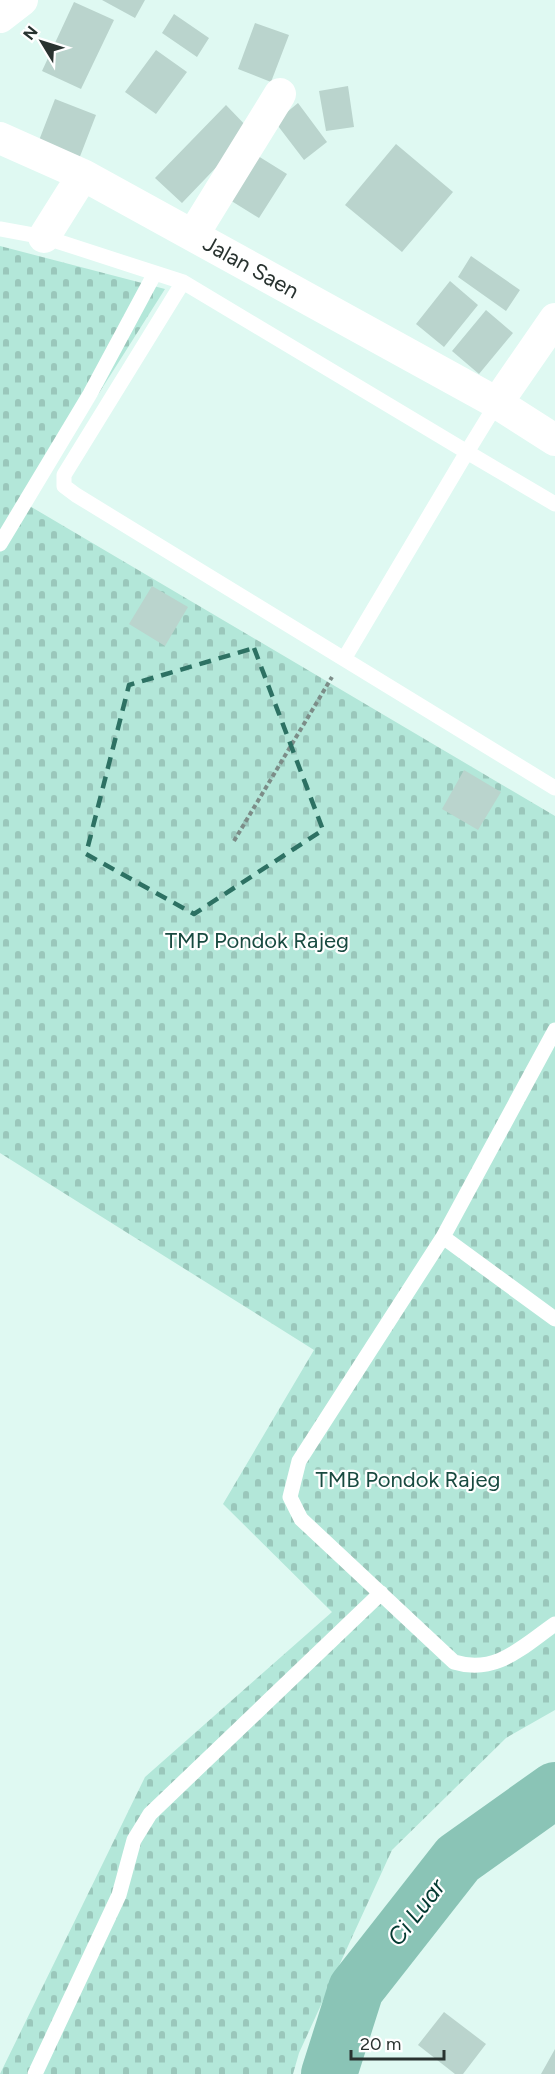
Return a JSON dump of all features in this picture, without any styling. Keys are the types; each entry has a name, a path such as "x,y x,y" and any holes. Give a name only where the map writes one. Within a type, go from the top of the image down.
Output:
{"street":[{"path":"0,17 22,0"},
{"path":"193,235 280,94"},
{"name":"Jalan Saen","path":"0,138 193,235 497,403 555,440"},
{"path":"46,234 80,178"},
{"path":"497,403 555,319"}],"lane":[{"path":"0,229 46,234 183,282 555,504"},
{"path":"0,544 90,394 155,273"},
{"path":"183,282 64,475 64,486 555,788"},
{"path":"344,659 497,403"},
{"path":"555,1030 550,1053 442,1237 308,1446 293,1478 290,1497 301,1519 454,1662 480,1667 497,1663 555,1624"},
{"path":"442,1237 555,1319"},
{"path":"35,2074 118,1895 134,1840 150,1814 381,1593"}],"path":[{"path":"234,842 344,659"}],"highlighted area":[{"path":"254,648 323,830 194,914 86,854 129,685"}],"green space":[{"path":"0,246 165,289 28,505 555,816 555,1710 506,1738 392,1850 299,2053 293,2074 0,2074 145,1777 332,1612 223,1504 314,1350 0,1153"}],"building":[{"path":"102,0 145,0 135,18"},
{"path":"74,2 114,20 81,89 42,71"},
{"path":"174,14 209,38 197,57 162,33"},
{"path":"255,23 289,35 271,82 238,69"},
{"path":"156,50 187,72 156,114 125,92"},
{"path":"348,86 354,127 326,131 319,91"},
{"path":"55,99 96,115 79,159 38,143"},
{"path":"298,103 327,142 304,160 275,122"},
{"path":"226,105 251,131 182,203 155,178"},
{"path":"396,144 453,192 402,252 345,205"},
{"path":"253,153 287,174 259,218 225,197"},
{"path":"471,256 520,290 506,311 458,277"},
{"path":"450,281 478,305 444,347 416,324"},
{"path":"486,310 513,333 479,374 452,351"},
{"path":"152,586 188,607 165,646 129,624"},
{"path":"464,770 501,792 478,830 442,809"},
{"path":"444,2012 486,2044 463,2074 455,2074 418,2045"},
{"path":"555,2049 555,2074 541,2074"}],"waterway":[{"name":"Ci Luar","path":"329,2074 356,1989 458,1859 555,1790"}],"park label":[{"name":"TMP Pondok Rajeg","path":"257,940"},
{"name":"TMB Pondok Rajeg","path":"408,1479"}]}
